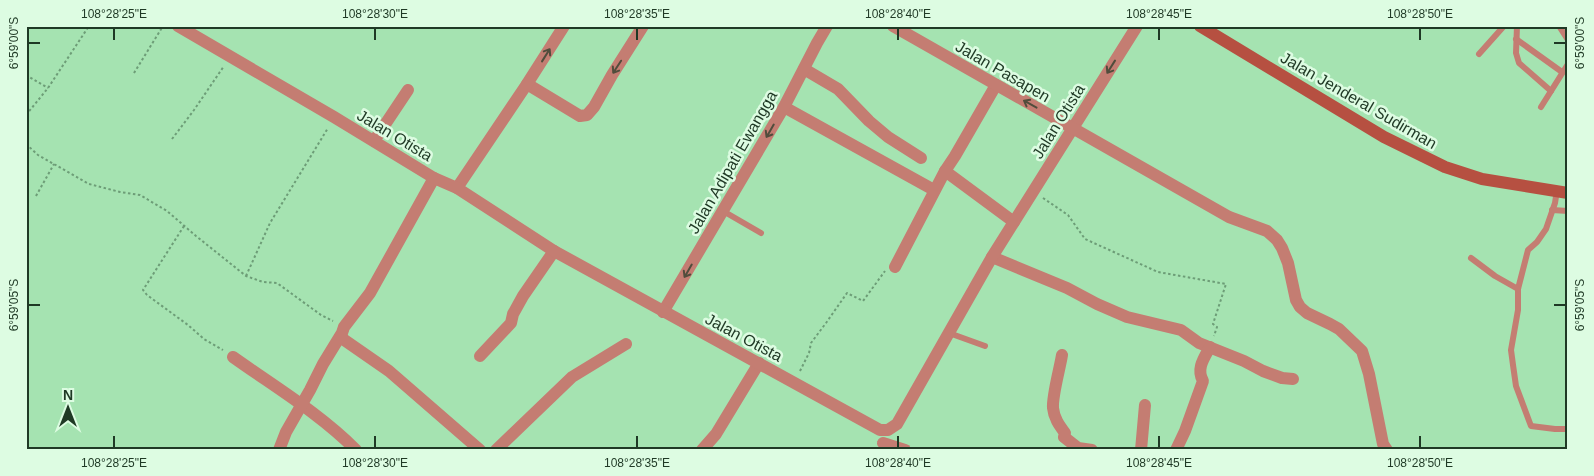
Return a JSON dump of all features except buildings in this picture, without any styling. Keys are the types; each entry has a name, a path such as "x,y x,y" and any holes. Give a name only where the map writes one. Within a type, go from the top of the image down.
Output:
{"main road":[{"name":"Jalan Jenderal Sudirman","path":"1200,26 1384,137 1445,167 1482,179 1562,192"}],"street":[{"name":"Jalan Otista","path":"178,26 434,178 457,188 554,251 880,430 888,430 897,424 992,257 1137,26"},
{"path":"457,188 564,26"},
{"path":"527,84 580,116 587,115 594,108 643,26"},
{"name":"Jalan Adipati Ewangga","path":"663,312 784,107 827,26"},
{"name":"Jalan Pasapen","path":"893,26 1228,217 1267,231 1277,240 1282,248 1288,263 1296,300 1300,307 1307,313 1339,329 1362,351 1387,450"},
{"path":"804,69 838,89 888,137 921,158"},
{"path":"895,267 944,171 955,156 996,85"},
{"path":"374,141 408,90"},
{"path":"784,107 934,190"},
{"path":"944,171 1014,222"},
{"path":"280,450 286,432 303,404 322,364 370,293 434,178"},
{"path":"480,356 511,322 513,314 523,296 554,251"},
{"path":"992,257 1067,288 1127,318 1181,330 1199,343 1244,361 1263,372 1282,378 1293,379"},
{"path":"342,332 480,450"},
{"path":"496,450 572,377 626,344"},
{"path":"1176,450 1195,406 1203,380 1200,376 1200,365 1210,347"},
{"path":"1062,356 1053,405 1055,415 1065,433 1064,437 1078,448 1092,450"},
{"path":"233,357 303,404 340,434 356,450"},
{"path":"702,450 716,434 759,363"},
{"path":"1141,450 1145,405"},
{"path":"888,430 882,447 905,450"}],"lane":[{"path":"1479,54 1504,26"},
{"path":"1517,26 1516,53 1519,63 1551,91"},
{"path":"1559,26 1568,40"},
{"path":"1516,39 1562,72"},
{"path":"1541,107 1568,64"},
{"path":"1562,192 1552,210 1546,229 1537,242 1528,250 1518,289 1518,310 1511,350 1516,386 1532,426 1568,429"},
{"path":"1552,210 1568,211"},
{"path":"723,211 761,233"},
{"path":"1471,258 1495,276 1518,289"},
{"path":"948,333 985,346"}],"path":[{"path":"26,115 48,88 89,26"},
{"path":"134,73 163,26"},
{"path":"172,139 230,57"},
{"path":"26,75 48,88"},
{"path":"246,276 270,223 334,117"},
{"path":"26,144 38,155 89,184 140,195 167,211 246,276 263,282 277,283 342,332"},
{"path":"36,196 54,164"},
{"path":"1034,191 1068,215 1085,239 1158,272 1226,284 1212,324 1217,327 1210,347"},
{"path":"184,226 143,290 204,339 233,357"},
{"path":"794,382 809,353 811,343 847,293 863,301 886,268 895,267"}]}
